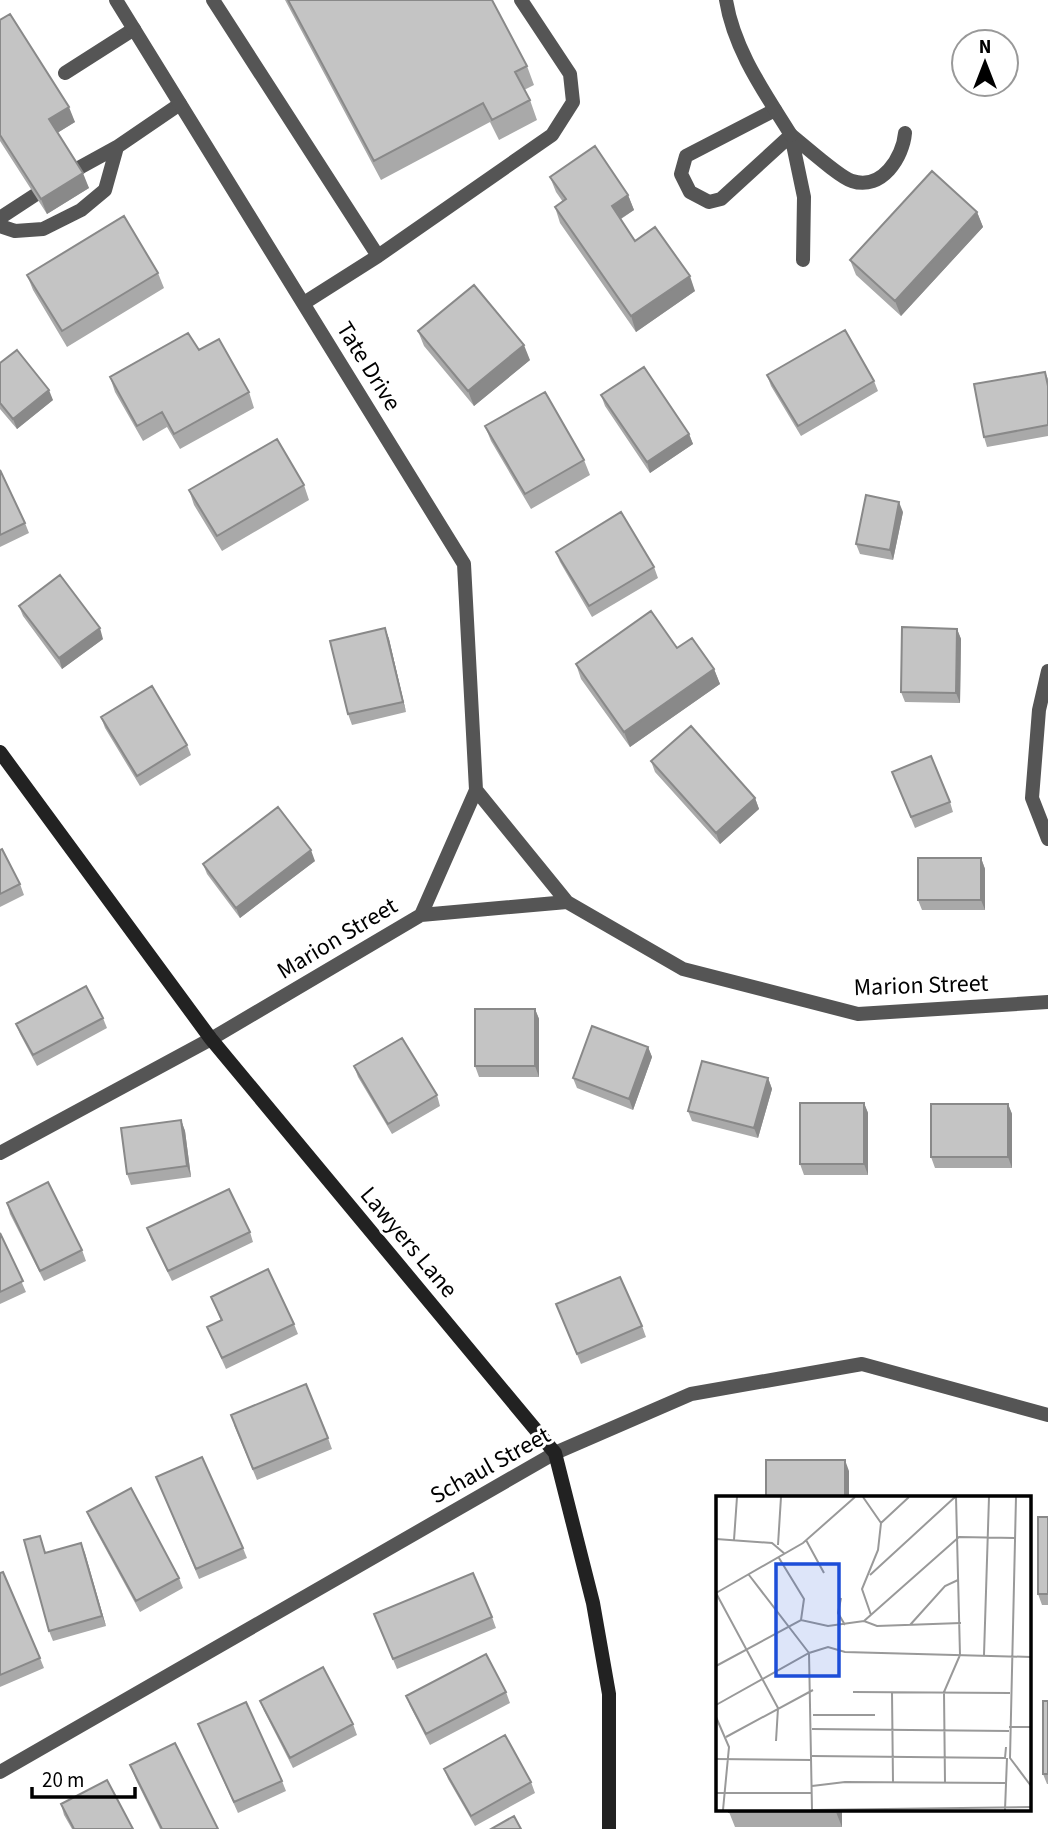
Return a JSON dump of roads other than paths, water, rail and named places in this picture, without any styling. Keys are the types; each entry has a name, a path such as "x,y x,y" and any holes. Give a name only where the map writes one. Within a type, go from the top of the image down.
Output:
{"street":[{"name":"Tate Drive","path":"116,0 464,564 476,790 421,915"},
{"path":"213,0 378,256"},
{"path":"304,303 378,256 552,135 573,102 569,74 521,0"},
{"path":"726,0 729,16 752,73 791,135 852,181 872,181 889,171 904,149 905,133"},
{"path":"65,73 134,29"},
{"path":"77,169 117,147 180,104"},
{"path":"775,110 686,156 681,174 690,192 709,202 720,199 791,135"},
{"path":"791,135 804,197 803,260"},
{"path":"0,226 15,231 43,229 81,211 105,190 117,147"},
{"path":"0,218 35,195"},
{"path":"1048,671 1039,710 1032,798 1048,839"},
{"name":"Lawyers Lane","path":"0,752 211,1039 555,1453 593,1603 610,1694 609,1829"},
{"path":"476,790 567,902"},
{"name":"Marion Street","path":"0,1153 211,1039 421,915 567,902 683,970 858,1014 1048,1002"},
{"name":"Schaul Street","path":"0,1772 555,1453 691,1394 862,1364 1048,1415"}]}
